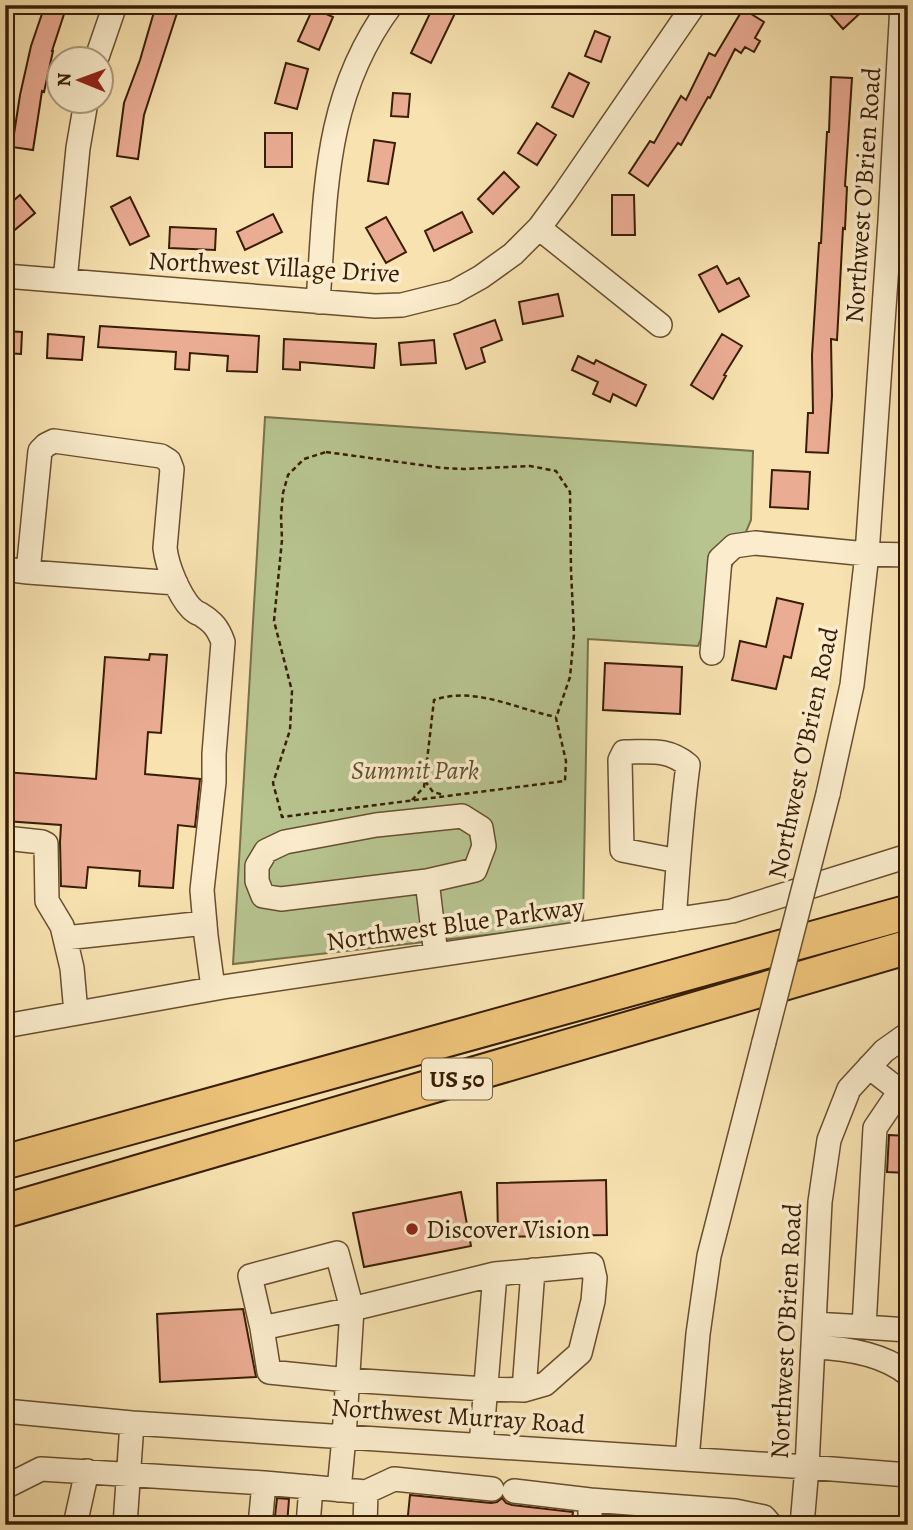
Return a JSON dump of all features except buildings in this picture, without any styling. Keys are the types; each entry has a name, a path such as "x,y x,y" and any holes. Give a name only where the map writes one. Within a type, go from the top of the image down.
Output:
{"highway":[{"name":"US 50","path":"5,1162 908,912"},
{"name":"US 50","path":"5,1211 908,947"}],"street":[{"path":"101,46 115,5"},
{"path":"318,302 328,172 338,116 363,49 391,5"},
{"name":"Northwest Village Drive","path":"5,276 375,306 402,305 454,292 513,254 538,228 694,5"},
{"name":"Northwest O'Brien Road","path":"687,1459 698,1334 709,1256 828,793 852,685 899,222 904,49 902,5"},
{"path":"65,281 76,160 84,116"},
{"path":"538,228 660,325"},
{"path":"176,583 17,571 40,451 46,445 54,441 162,456 169,461 172,469 166,562 192,610 212,621 219,629 223,642 214,782 202,890 213,988"},
{"path":"712,653 720,559 734,546 755,543 867,554 908,555"},
{"path":"674,920 688,765 676,756 663,752 624,752 620,761 622,850 678,861"},
{"path":"463,816 481,828 484,846 475,870 427,881 281,899 263,896 257,881 257,866 266,851 285,842 376,825 463,816"},
{"path":"5,838 46,844 47,901 62,926 72,968 76,1013"},
{"name":"Northwest Blue Parkway","path":"5,1026 213,988 732,911 908,856"},
{"path":"427,881 436,955"},
{"path":"65,938 205,923"},
{"name":"Northwest O'Brien Road","path":"803,1525 820,1202 829,1140 849,1090 884,1051 908,1034"},
{"path":"864,1326 875,1128 900,1091 869,1067"},
{"path":"262,1328 352,1309 495,1274 592,1265 595,1278 593,1301 580,1353 545,1384 524,1390 348,1380 269,1372 250,1276 337,1253 352,1309 348,1380 344,1437 339,1490"},
{"path":"524,1390 533,1270"},
{"path":"481,1446 495,1274"},
{"path":"814,1335 864,1326 908,1330"},
{"path":"814,1335 836,1348 867,1355 908,1374"},
{"name":"Northwest Murray Road","path":"5,1411 132,1423 908,1475"},
{"path":"125,1525 132,1423"},
{"path":"5,1487 41,1469 366,1492 394,1479 590,1500 735,1511 765,1517 771,1525"},
{"path":"75,1525 87,1471"},
{"path":"260,1525 264,1483"},
{"path":"308,1525 310,1487"},
{"path":"365,1525 366,1492"},
{"path":"590,1500 590,1525"}],"path":[{"path":"326,452 443,468 530,466 556,471 570,492 574,634 570,677 556,718 566,761 565,781 447,796 282,817 274,783 290,730 292,691 274,621 282,540 283,493 288,475 304,459 326,452"},
{"path":"412,800 424,787 433,700 445,696 479,697 510,703 556,718"},
{"path":"425,781 433,792 447,796"}],"green space":[{"name":"Summit Park","path":"265,417 753,451 751,520 698,646 588,639 583,924 233,964"}],"place":[{"name":"Discover Vision","path":"412,1229"}]}
